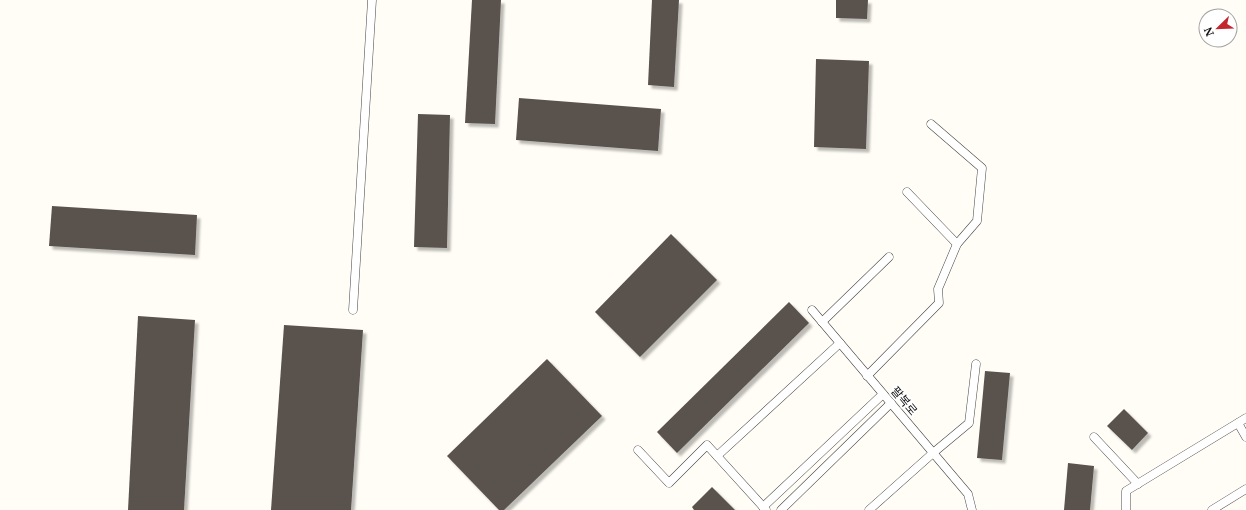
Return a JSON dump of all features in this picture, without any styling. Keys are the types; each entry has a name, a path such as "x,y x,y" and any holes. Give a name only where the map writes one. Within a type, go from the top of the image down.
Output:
{"lane":[{"path":"353,310 372,0"},
{"path":"867,376 939,303 938,289 957,244 977,221 982,168 931,124"},
{"path":"907,192 957,244"},
{"path":"822,322 889,257"},
{"name":"팔복로","path":"812,310 968,494 972,510"},
{"path":"717,456 840,343"},
{"path":"869,510 969,423 976,364"},
{"path":"638,450 669,483 706,445 765,508 883,394"},
{"path":"781,510 891,403"},
{"path":"1126,510 1126,491 1246,418"},
{"path":"1238,423 1246,437"},
{"path":"1094,437 1138,484"},
{"path":"1212,510 1246,489"}],"building":[{"path":"472,0 501,0 495,124 465,123"},
{"path":"652,0 679,0 674,87 648,85"},
{"path":"836,0 868,0 867,19 836,18"},
{"path":"816,59 869,61 866,149 814,147"},
{"path":"519,98 661,109 658,151 516,140"},
{"path":"418,114 450,115 447,248 414,247"},
{"path":"52,206 197,215 195,255 49,246"},
{"path":"671,234 717,280 640,357 595,312"},
{"path":"789,302 809,323 677,453 657,432"},
{"path":"138,316 195,320 184,510 128,510"},
{"path":"284,325 363,330 351,510 271,510"},
{"path":"547,359 602,416 504,510 499,510 447,456"},
{"path":"985,371 1010,373 1002,460 977,458"},
{"path":"1124,409 1148,433 1132,450 1107,426"},
{"path":"1068,463 1094,466 1090,510 1064,510"},
{"path":"712,487 735,510 694,510 692,507"}]}
